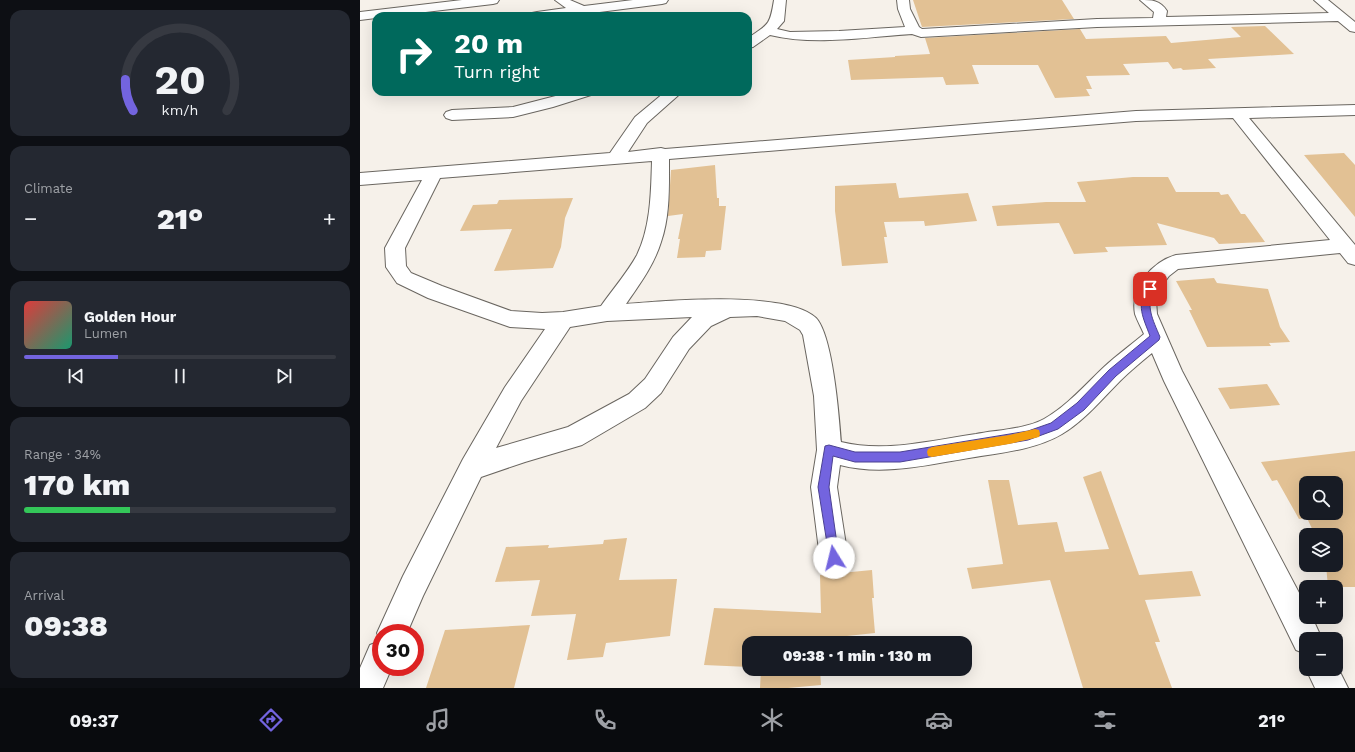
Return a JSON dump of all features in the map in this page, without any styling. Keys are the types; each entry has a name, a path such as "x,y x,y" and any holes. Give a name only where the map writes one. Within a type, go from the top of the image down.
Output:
{"street":[{"path":"417,9 434,0"},
{"path":"393,12 493,0"},
{"path":"560,0 577,9"},
{"path":"564,12 577,9 596,10 662,0"},
{"path":"752,41 768,31 777,21 780,0"},
{"path":"903,0 904,9 913,30"},
{"path":"1146,0 1161,11 1159,22"},
{"path":"1320,0 1355,28"},
{"path":"360,16 372,15"},
{"path":"768,31 790,36 839,35 913,30 921,33 1060,25 1341,17"},
{"path":"452,115 513,112 548,104 573,96"},
{"path":"641,120 649,96"},
{"path":"616,157 641,120 669,96"},
{"path":"360,179 661,153 844,140 1136,116 1355,110"},
{"path":"1238,114 1350,252"},
{"path":"607,313 640,267 649,249 655,230 659,204 661,153"},
{"path":"434,173 395,248 396,267 404,278 435,292 510,319 542,321 563,320 607,313 678,309 757,308 790,314 808,324 814,334 826,396 829,450 824,487 834,558"},
{"path":"1303,632 1172,374 1146,314 1146,296 1162,270 1169,264 1188,259 1350,252"},
{"path":"472,468 525,450 573,437 637,401 653,386 681,343 703,320 725,309"},
{"path":"396,624 413,586 472,468 513,394 563,320"},
{"path":"829,450 855,457 900,457 1009,440 1041,432 1054,426 1080,406 1113,373 1155,337"},
{"path":"367,688 372,676"},
{"path":"1326,676 1332,688"}],"building":[{"path":"913,0 1062,0 1074,19 922,27"},
{"path":"1265,26 1294,54 1208,59 1216,68 1183,70 1181,68 1173,69 1168,62 1123,64 1130,75 1086,76 1092,89 1086,89 1090,96 1055,98 1038,65 972,65 979,84 946,85 943,77 851,80 848,60 930,54 925,38 1080,29 1086,39 1166,36 1171,43 1241,37 1231,27"},
{"path":"1344,153 1355,165 1355,217 1304,155"},
{"path":"715,165 717,198 719,198 719,206 726,206 721,250 706,251 705,257 677,258 680,239 678,239 683,214 668,216 671,170"},
{"path":"1133,177 1168,177 1176,192 1219,192 1221,195 1228,194 1241,214 1245,214 1265,242 1219,244 1214,238 1157,223 1167,245 1105,247 1108,252 1074,254 1059,223 997,226 992,206 1046,202 1086,202 1077,182"},
{"path":"896,183 899,198 968,193 977,221 925,226 924,221 884,222 887,237 884,237 888,263 842,266 835,211 835,186"},
{"path":"573,198 565,218 561,247 553,268 494,271 512,229 460,231 473,205 497,204 499,200"},
{"path":"1214,278 1217,283 1268,289 1280,327 1290,342 1269,343 1271,346 1207,347 1189,310 1192,310 1176,281"},
{"path":"1267,384 1280,405 1230,409 1218,388"},
{"path":"1355,451 1355,587 1343,587 1343,580 1327,580 1327,572 1343,572 1343,528 1312,528 1308,520 1343,520 1343,476 1299,476 1299,519 1277,480 1272,481 1261,462"},
{"path":"1101,471 1139,575 1192,571 1201,596 1145,600 1160,642 1155,642 1172,688 1083,688 1050,580 972,589 967,568 1003,564 988,480 1009,480 1018,525 1057,522 1065,552 1109,549 1083,477"},
{"path":"627,538 619,580 677,579 670,636 606,643 603,657 567,660 576,614 531,616 540,580 495,582 506,547 549,545 548,548 603,544 604,540"},
{"path":"872,570 874,598 872,598 875,633 847,636 742,636 742,667 704,665 714,608 821,613 820,575"},
{"path":"530,625 514,688 426,688 445,630"},
{"path":"761,676 820,676 821,685 788,688 760,688"}],"slow traffic":[{"path":"932,452 1009,440 1035,434"}],"route":[{"path":"834,558 824,487 829,450 855,457 900,457 1009,440 1041,432 1054,426 1080,406 1113,373 1155,337 1146,314 1146,296 1150,289"}]}
